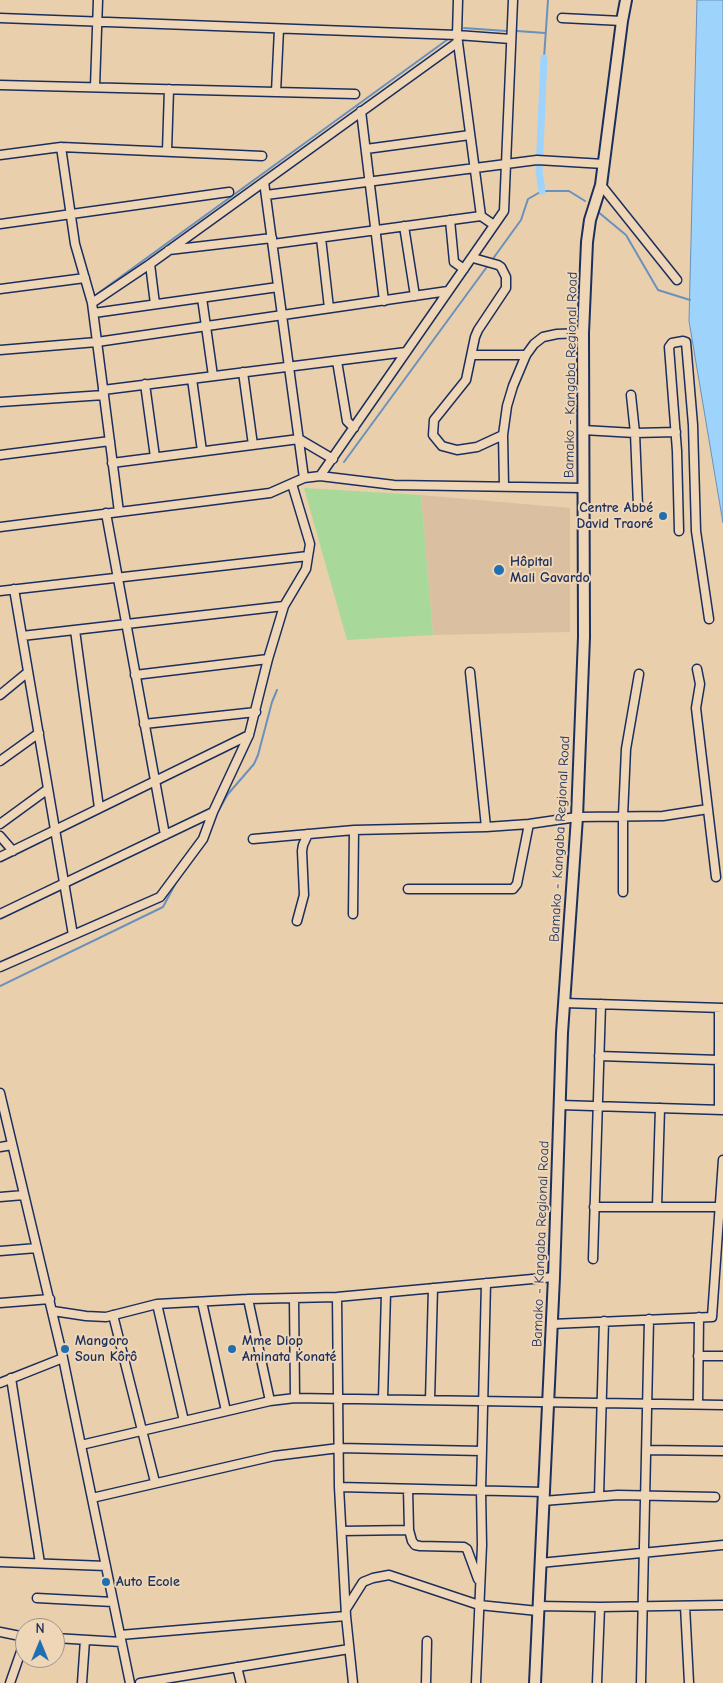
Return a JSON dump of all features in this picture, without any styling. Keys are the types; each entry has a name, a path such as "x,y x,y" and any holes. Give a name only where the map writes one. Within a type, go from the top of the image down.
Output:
{"street":[{"path":"95,87 98,0"},
{"path":"458,0 458,39 481,216"},
{"path":"320,476 504,211 513,0"},
{"name":"Bamako - Kangaba Regional Road","path":"534,1683 552,1324 564,1002 577,817 584,636 583,333 587,242 604,164 626,0"},
{"path":"0,18 279,29 458,39 511,39"},
{"path":"562,18 622,21"},
{"path":"276,92 279,29"},
{"path":"92,303 264,182 458,39"},
{"path":"0,85 355,94"},
{"path":"167,152 169,89"},
{"path":"361,112 384,300"},
{"path":"366,149 470,135"},
{"path":"61,147 75,244 94,313 119,512"},
{"path":"0,155 61,147 262,156"},
{"path":"266,195 537,160 604,164"},
{"path":"264,182 304,478"},
{"path":"599,190 677,280"},
{"path":"0,224 229,192"},
{"path":"168,251 321,238 481,216 494,225"},
{"path":"450,220 454,262 464,269"},
{"path":"404,226 415,296"},
{"path":"321,238 330,308"},
{"path":"473,258 498,265 504,271 506,288 475,336 466,380 434,420 432,429 442,446 457,450 476,447 503,435"},
{"path":"150,264 155,304"},
{"path":"0,289 85,278"},
{"path":"94,313 278,287"},
{"path":"0,350 97,342 448,291"},
{"path":"202,298 213,376"},
{"path":"504,486 503,435 513,386 526,355 534,344 543,337 557,334 583,333"},
{"path":"679,531 676,432 668,347 672,343 686,342 693,425 696,531 709,619"},
{"path":"0,402 104,392 145,384 406,352"},
{"path":"472,355 526,355"},
{"path":"337,361 347,421 354,428"},
{"path":"243,372 253,445"},
{"path":"192,379 202,451"},
{"path":"145,384 155,457"},
{"path":"631,395 635,433 638,506"},
{"path":"583,430 635,433 676,432"},
{"path":"112,463 299,439 333,459"},
{"path":"0,455 110,441"},
{"path":"0,527 270,493 304,478 320,476 394,486 584,488"},
{"path":"0,967 160,897 203,840 213,812 249,735 268,659 284,606 306,569 310,544 292,484"},
{"path":"106,513 165,835"},
{"path":"0,591 308,556"},
{"path":"14,589 73,935"},
{"path":"22,636 284,606"},
{"path":"75,630 99,808"},
{"path":"135,675 268,659"},
{"path":"697,669 700,684 696,708 716,877"},
{"path":"0,695 28,672"},
{"path":"470,672 486,827"},
{"path":"623,892 623,816 626,749 639,674"},
{"path":"144,724 256,712"},
{"path":"0,761 39,733"},
{"path":"0,857 249,735"},
{"path":"0,824 48,789"},
{"path":"253,839 354,830 486,827 529,824 577,817 663,816 708,809"},
{"path":"0,914 213,812"},
{"path":"408,889 513,888 517,884 529,824"},
{"path":"353,914 354,830"},
{"path":"297,921 304,895 302,851 308,834"},
{"path":"0,836 13,851"},
{"path":"560,1105 721,1110 719,1060 721,1008 564,1002"},
{"path":"593,1259 601,1004"},
{"path":"599,1056 719,1060"},
{"path":"0,1093 53,1311 130,1683"},
{"path":"657,1207 660,1108"},
{"path":"0,1146 12,1146"},
{"path":"552,1324 712,1317 723,1160"},
{"path":"0,1198 24,1195"},
{"path":"594,1207 720,1207"},
{"path":"0,1251 37,1248"},
{"path":"53,1311 99,1317 157,1304 337,1297 554,1277"},
{"path":"476,1683 482,1544 481,1490 486,1283"},
{"path":"430,1400 433,1288"},
{"path":"383,1400 386,1293"},
{"path":"337,1297 339,1487 346,1613 353,1683"},
{"path":"294,1298 295,1398"},
{"path":"248,1299 270,1401"},
{"path":"0,1303 50,1300"},
{"path":"202,1302 226,1412"},
{"path":"157,1304 184,1421"},
{"path":"113,1315 155,1482"},
{"path":"698,1404 699,1317"},
{"path":"641,1683 649,1319"},
{"path":"599,1496 604,1321"},
{"path":"698,1356 723,1356"},
{"path":"0,1383 63,1358"},
{"path":"12,1378 40,1563"},
{"path":"81,1444 270,1401 295,1398 723,1405"},
{"path":"92,1498 274,1456 338,1448 482,1451"},
{"path":"646,1450 723,1451"},
{"path":"339,1487 481,1490 544,1496 644,1495 715,1498"},
{"path":"408,1488 409,1530 415,1545 464,1547 467,1549 480,1583"},
{"path":"342,1531 409,1530"},
{"path":"540,1563 723,1545"},
{"path":"0,1562 106,1566"},
{"path":"346,1613 363,1582 389,1575 479,1605 538,1609 723,1604"},
{"path":"37,1598 113,1602"},
{"path":"685,1606 689,1683"},
{"path":"597,1683 600,1607"},
{"path":"65,1639 84,1640 121,1638 346,1613"},
{"path":"0,1632 15,1636"},
{"path":"82,1683 84,1640"},
{"path":"426,1683 427,1641"},
{"path":"140,1683 349,1649"},
{"path":"237,1667 241,1683"},
{"path":"10,1683 15,1668"}],"shaded area":[{"name":"Hôpital Mali Gavardo","path":"421,495 570,508 570,632 433,635"}],"green space":[{"path":"304,488 421,495 433,635 347,640"}],"water":[{"path":"697,0 723,0 723,523 689,321"}],"waterway":[{"path":"544,58 548,0"},
{"path":"464,28 506,31"},
{"path":"517,31 545,33"},
{"path":"97,294 451,37"},
{"path":"542,191 539,171 544,58"},
{"path":"492,260 521,220 528,199 542,191 569,191 585,201"},
{"path":"597,211 626,235 658,290 690,300"},
{"path":"344,462 489,264"},
{"path":"216,815 228,794 254,764 277,690"},
{"path":"0,986 163,907 179,877"}],"place":[{"name":"Centre Abbé David Traoré","path":"663,516"},
{"name":"Hôpital Mali Gavardo","path":"499,570"},
{"name":"Mangoro Soun Kôrô","path":"65,1349"},
{"name":"Mme Diop Aminata Konaté","path":"232,1349"},
{"name":"Auto Ecole","path":"106,1582"}]}
